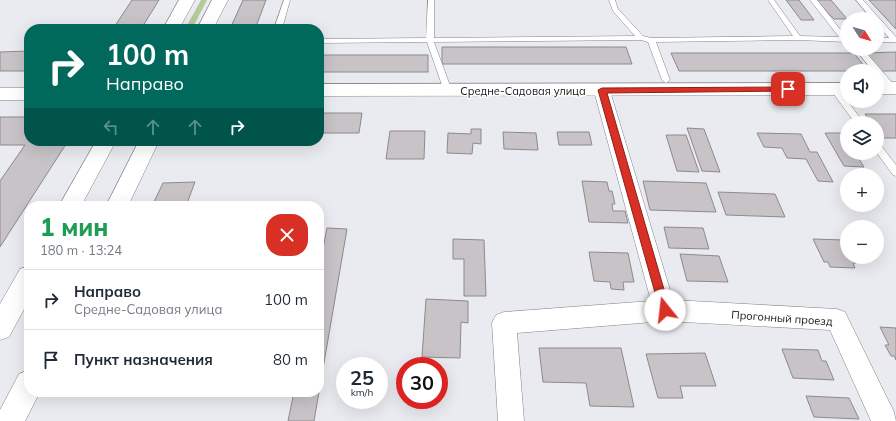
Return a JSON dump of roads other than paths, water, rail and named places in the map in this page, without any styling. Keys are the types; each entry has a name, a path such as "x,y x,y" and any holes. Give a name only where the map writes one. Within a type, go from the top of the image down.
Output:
{"street":[{"path":"174,24 187,0"},
{"path":"208,24 220,0"},
{"name":"Средне-Садовая улица","path":"324,90 840,89"},
{"path":"602,90 665,310"},
{"path":"0,94 24,94"},
{"path":"73,201 103,146"},
{"path":"119,201 147,146"},
{"path":"0,328 24,286"},
{"name":"Прогонный проезд","path":"511,421 504,323 665,310 837,320 885,421"},
{"path":"10,421 24,394"}],"lane":[{"path":"280,24 288,0"},
{"path":"431,0 430,40 448,90"},
{"path":"612,0 615,10 641,38"},
{"path":"771,0 798,38"},
{"path":"813,0 840,33"},
{"path":"859,0 869,12"},
{"path":"884,28 895,40 884,40"},
{"path":"324,42 641,38 651,40 798,38 840,40"},
{"path":"651,40 666,80"},
{"path":"864,56 888,88"},
{"path":"884,156 896,172"}]}
